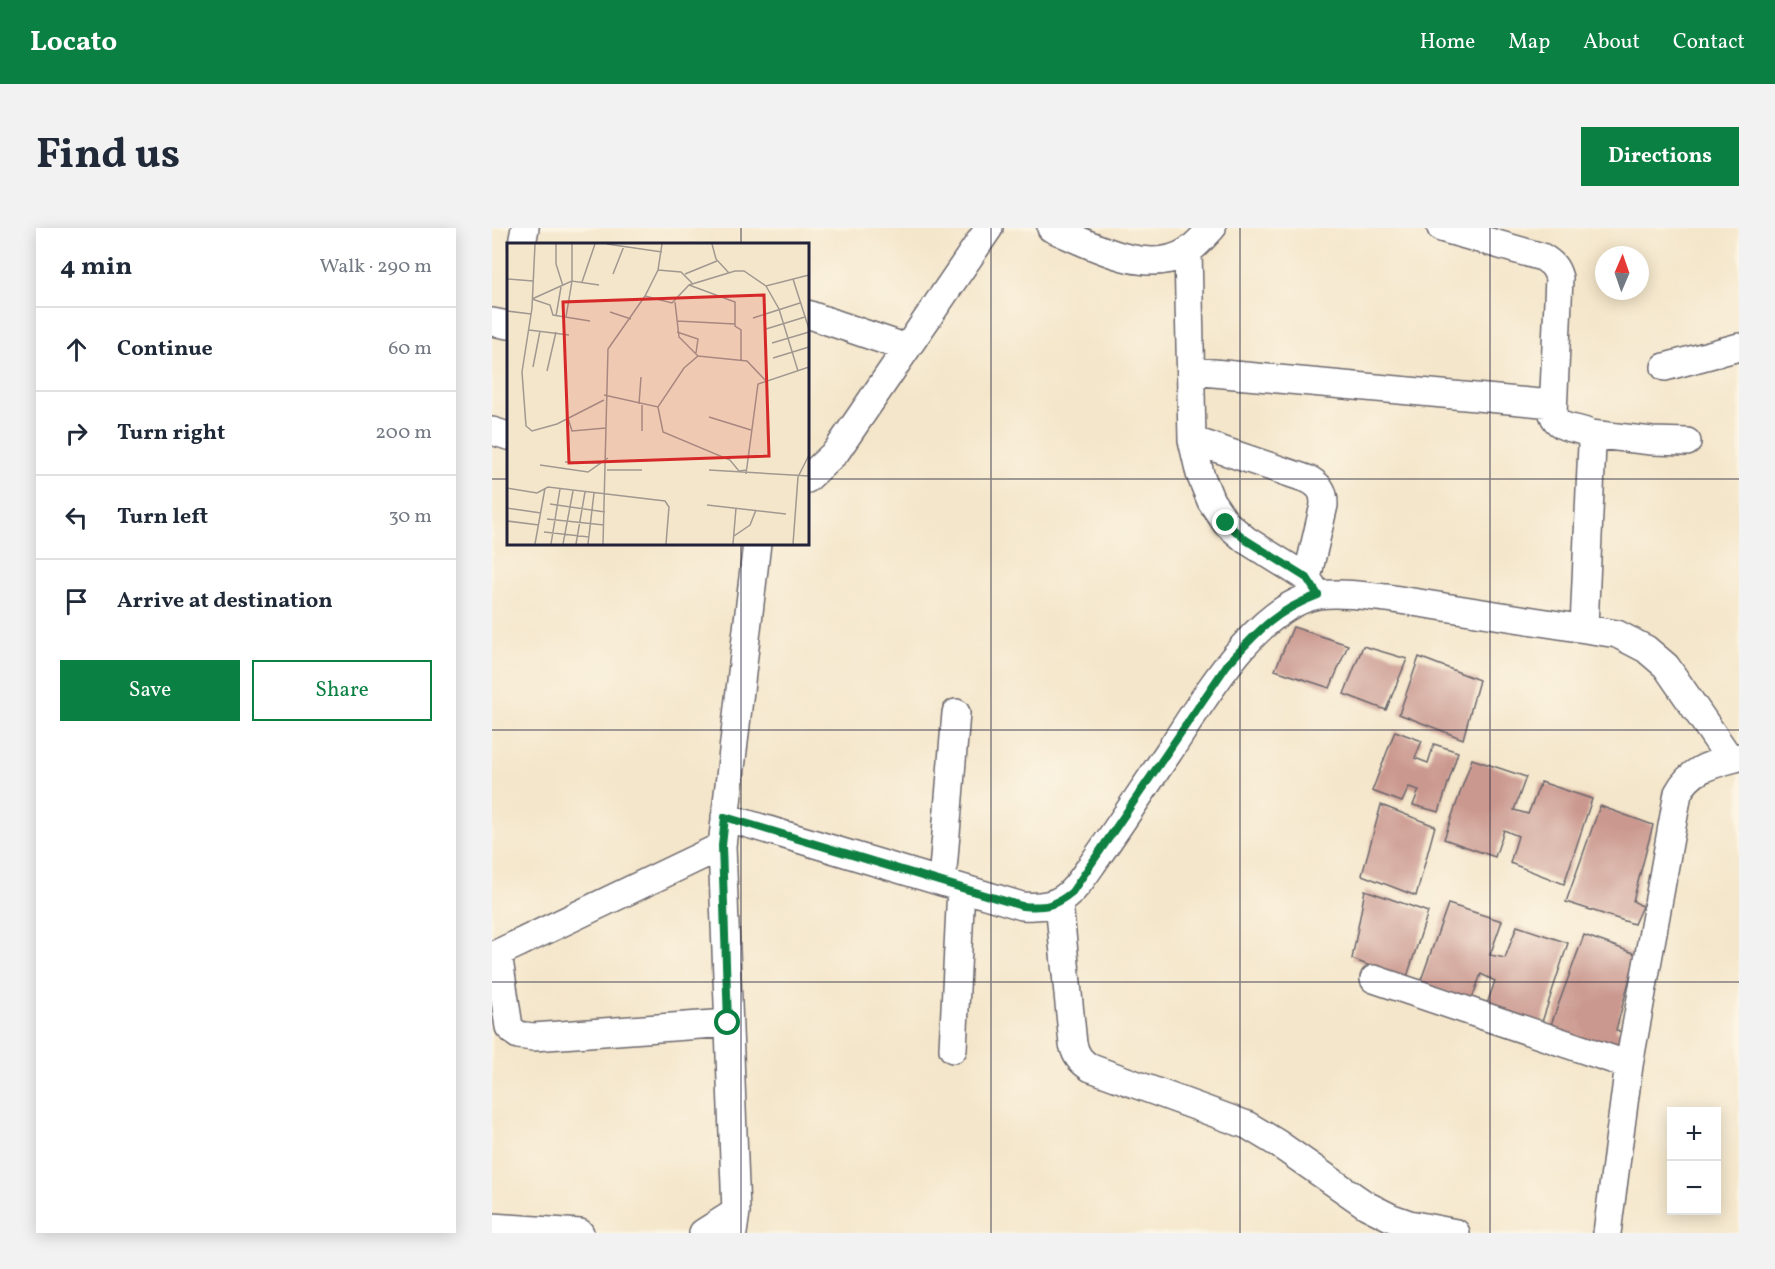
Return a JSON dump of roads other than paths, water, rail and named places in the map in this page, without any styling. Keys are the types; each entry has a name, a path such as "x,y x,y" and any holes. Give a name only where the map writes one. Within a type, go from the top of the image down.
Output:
{"street":[{"path":"522,243 525,228"},
{"path":"808,478 836,452 988,228"},
{"path":"1051,228 1122,258 1147,261 1170,258 1188,251 1212,228"},
{"path":"1441,228 1542,257 1557,269 1559,278 1552,404 1556,422 1561,426 1590,434 1652,441 1687,442"},
{"path":"1188,251 1192,440 1200,474 1211,501 1226,523 1246,540 1312,586 1352,595 1387,598 1584,627 1617,634 1646,649 1666,666 1735,758 1694,773 1684,781 1678,793 1629,1065 1607,1233"},
{"path":"808,314 907,348"},
{"path":"1665,367 1739,347"},
{"path":"1191,372 1552,404"},
{"path":"492,431 507,436"},
{"path":"1584,627 1592,445 1590,434"},
{"path":"725,817 1022,906 1040,908 1059,903 1072,892 1091,866 1227,665 1257,632 1296,603 1312,586 1324,505 1324,497 1319,486 1310,480 1192,440"},
{"path":"703,1233 735,1222 722,846 757,544"},
{"path":"953,1048 951,885 956,713"},
{"path":"722,846 495,954 509,1027 518,1035 533,1037 728,1023"},
{"path":"1059,903 1073,1044 1081,1062 1090,1068 1247,1125 1366,1205 1392,1218 1409,1224 1456,1233"},
{"path":"1374,979 1629,1065"},
{"path":"492,1227 580,1233"}]}
